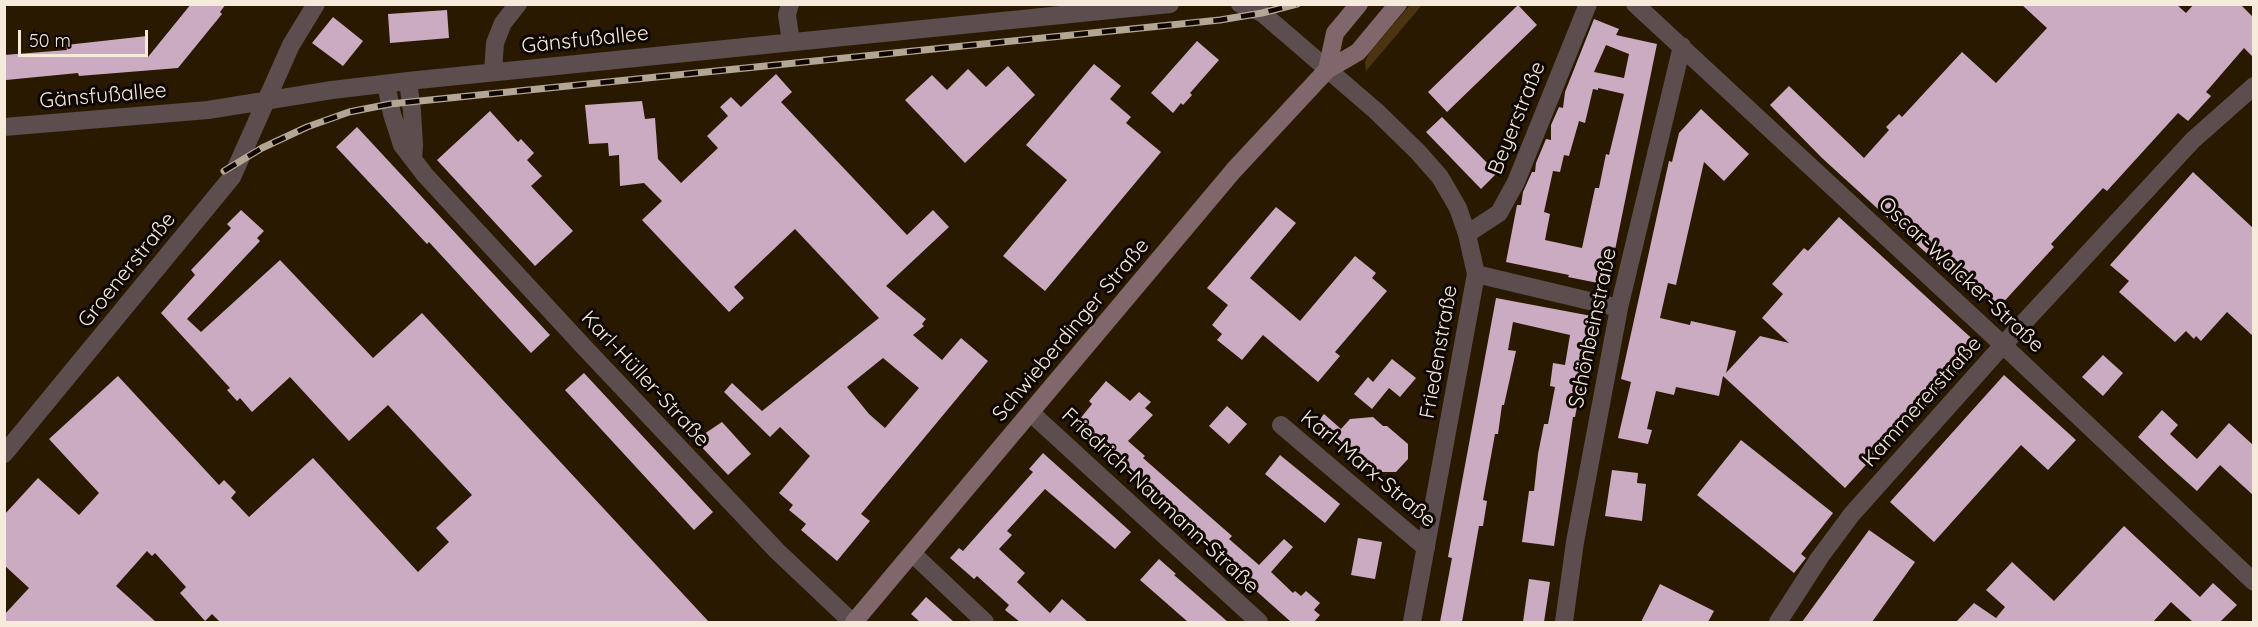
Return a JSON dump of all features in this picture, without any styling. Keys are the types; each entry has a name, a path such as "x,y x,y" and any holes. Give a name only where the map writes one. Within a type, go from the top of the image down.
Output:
{"main road":[{"path":"1327,70 1335,33 1359,4"},
{"name":"Schwieberdinger Straße","path":"853,622 913,554 1234,170 1327,70 1358,52 1398,4"}],"street":[{"name":"Groenerstraße","path":"4,454 232,177 291,45 316,4"},
{"path":"493,72 495,43 504,23 518,4"},
{"path":"790,4 787,15 791,42"},
{"name":"Gänsfußallee","path":"4,127 208,110 265,103 332,90 791,42 1030,11 1170,4"},
{"path":"1240,4 1262,14 1327,70"},
{"name":"Beyerstraße","path":"1467,234 1499,213 1516,182 1588,4"},
{"name":"Oscar-Walcker-Straße","path":"1635,4 2003,345 2253,582"},
{"name":"Schönbeinstraße","path":"1564,622 1577,531 1619,308 1682,46"},
{"name":"Friedenstraße","path":"1327,70 1376,111 1440,177 1458,208 1467,234 1476,274 1412,622"},
{"path":"408,81 412,111 413,158"},
{"name":"Karl-Hüller-Straße","path":"386,84 392,114 402,145 441,192 777,551 853,622"},
{"name":"Kammererstraße","path":"1778,622 1820,557 1852,514 2003,345 2193,140 2249,96"},
{"path":"1476,274 1619,308"},
{"name":"Friedrich-Naumann-Straße","path":"1031,413 1259,622"},
{"name":"Karl-Marx-Straße","path":"1281,425 1426,548"},
{"path":"913,554 985,622"}],"shaded area":[{"path":"1410,5 1422,5 1366,71 1365,62 1369,53"}],"building":[{"path":"191,4 226,4 220,12 222,14 178,68 79,76 78,73 6,80 4,78 4,55 67,50 66,45 147,36 148,57"},
{"path":"2021,4 2176,4 2186,13 2194,4 2240,4 2253,17 2253,57 2244,48 2206,92 2211,96 2188,121 2178,113 2107,191 2103,188 2051,244 2054,247 1998,308 1983,294 1978,300 1822,158 1770,105 1789,86 1864,158 1889,130 1886,127 1899,114 1902,117 1962,52 1996,83 2047,28"},
{"path":"1518,5 1537,25 1447,112 1428,92"},
{"path":"447,10 449,38 390,43 388,14"},
{"path":"333,17 363,41 343,66 312,43"},
{"path":"1594,19 1619,29 1616,35 1657,44 1615,250 1610,249 1603,284 1506,262 1517,205 1521,205 1523,192 1532,172 1535,172 1536,163 1546,139 1551,140 1551,125 1559,107 1563,108 1565,92","holes":["1606,45 1629,54 1624,78 1594,72","1598,88 1624,94 1609,155 1606,154 1599,188 1595,188 1582,248 1545,240 1550,214 1544,212 1553,171 1560,172 1564,155 1569,156 1579,121 1585,123 1593,89 1598,90"]},
{"path":"1197,41 1219,60 1190,93 1192,95 1173,113 1151,93"},
{"path":"1094,64 1121,86 1110,99 1131,117 1126,123 1161,152 1045,291 1003,256 1067,180 1026,145"},
{"path":"1008,66 1035,95 965,163 905,100 932,75 947,90 968,69 986,87"},
{"path":"776,74 792,92 781,102 907,235 933,210 949,227 886,286 926,319 922,324 924,326 913,335 942,360 961,338 988,361 861,514 870,521 837,561 801,530 806,524 789,510 793,505 779,493 810,456 780,427 770,437 724,392 732,383 762,411 879,318 795,229 734,287 744,298 729,312 642,220 662,201 644,183 620,186 619,155 609,156 608,143 589,144 585,105 642,101 645,119 655,118 658,159 681,183 718,148 707,136 728,116 720,107 731,97 741,107","holes":["883,358 919,388 885,428 869,414 847,387"]},
{"path":"1701,109 1749,154 1724,181 1704,162 1676,285 1668,283 1660,318 1690,325 1691,321 1736,331 1726,373 1760,336 1789,343 1762,318 1783,294 1772,284 1804,248 1808,251 1839,217 1980,346 1908,425 1905,422 1845,488 1723,376 1719,396 1676,387 1674,395 1656,391 1647,429 1652,430 1648,444 1618,438 1631,382 1621,379 1669,161 1672,162 1679,133"},
{"path":"490,111 518,142 521,139 534,153 527,160 542,176 531,186 573,231 535,266 437,160"},
{"path":"1442,117 1497,173 1481,189 1426,132"},
{"path":"357,127 550,335 531,353 429,242 427,244 336,147"},
{"path":"2193,172 2253,228 2253,336 2227,312 2201,341 2196,336 2194,339 2186,331 2175,342 2119,292 2129,281 2110,265"},
{"path":"1276,207 1296,223 1250,278 1300,321 1355,256 1376,273 1372,278 1387,291 1335,352 1340,356 1318,382 1263,335 1242,360 1217,340 1222,334 1212,325 1228,305 1207,288"},
{"path":"241,210 264,231 257,238 260,241 187,319 201,332 280,260 373,358 422,313 709,622 220,622 212,614 205,621 180,593 186,587 155,553 152,556 147,551 116,586 156,622 4,622 4,615 29,588 4,565 4,515 38,478 79,515 99,493 49,439 118,376 219,485 224,480 236,492 231,498 249,517 313,458 418,572 449,542 436,528 472,495 388,405 349,441 290,377 252,412 240,398 237,401 227,390 230,388 161,313 195,275 191,270 231,228 227,224"},
{"path":"1496,298 1597,317 1591,356 1588,356 1582,391 1580,391 1575,417 1573,417 1554,546 1522,542 1529,491 1534,491 1544,424 1548,424 1555,387 1550,386 1553,363 1565,365 1570,335 1513,322 1508,350 1516,351 1504,405 1502,405 1498,434 1495,434 1483,500 1487,501 1483,526 1479,526 1462,622 1440,622 1452,558 1448,557"},
{"path":"2103,355 2123,373 2103,396 2082,377"},
{"path":"1392,359 1416,378 1400,397 1389,388 1372,409 1354,394 1368,377 1373,382"},
{"path":"584,373 713,512 694,530 565,390"},
{"path":"2004,375 2076,440 2048,470 2021,445 1934,542 1890,502"},
{"path":"1106,381 1130,401 1139,392 1151,402 1145,408 1153,415 1128,441 1145,456 1143,458 1232,536 1229,539 1259,565 1284,539 1293,547 1271,572 1293,593 1295,591 1301,596 1306,591 1320,603 1314,610 1320,615 1314,622 1291,622 1196,537 1102,447 1075,425 1092,404 1089,401"},
{"path":"1227,406 1247,424 1229,444 1209,426"},
{"path":"2162,410 2178,425 2170,434 2197,459 2229,423 2253,445 2253,495 2220,465 2197,491 2169,466 2138,437"},
{"path":"1324,414 1341,429 1350,419 1373,417 1408,444 1408,459 1396,472 1380,472 1355,451 1351,451 1315,425"},
{"path":"722,422 751,454 728,475 695,440"},
{"path":"1741,440 1833,513 1801,554 1806,558 1794,573 1697,495"},
{"path":"1043,453 1131,532 1115,549 1045,489 1007,531 1012,535 999,549 1025,573 1017,582 1050,613 1062,599 1088,622 1020,622 1005,610 1009,605 977,576 974,579 950,558 959,548 963,551 1033,472 1029,469"},
{"path":"1280,455 1340,504 1325,523 1265,474"},
{"path":"1612,470 1638,473 1637,483 1646,484 1642,521 1605,516"},
{"path":"2124,526 2200,597 2213,583 2237,605 2220,622 2193,622 2171,602 2153,622 1956,622 1974,603 1996,618 2005,607 1986,590 2012,562 2054,601"},
{"path":"1869,530 1915,562 1872,622 1802,622"},
{"path":"1358,538 1382,542 1375,579 1351,575"},
{"path":"1159,559 1228,622 1188,622 1140,580"},
{"path":"1529,579 1550,582 1544,622 1523,622"},
{"path":"1660,584 1714,611 1708,622 1641,622"},
{"path":"926,597 954,622 920,622 911,614"}],"railway":[{"path":"224,171 262,148 307,127 349,112 390,104 1220,20 1297,4"}]}
